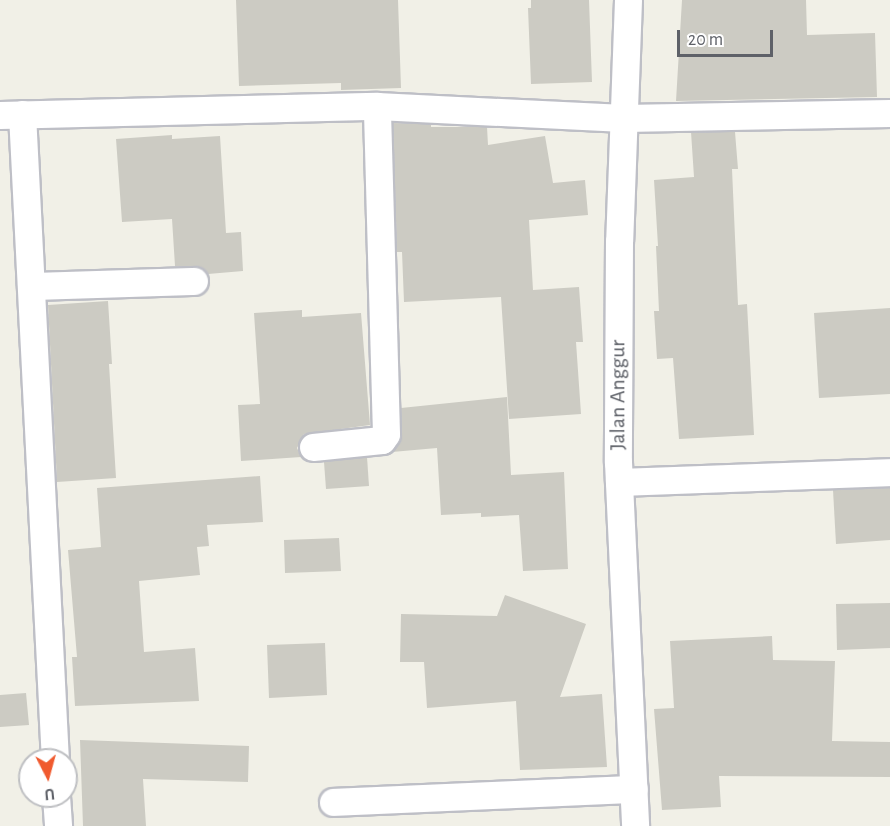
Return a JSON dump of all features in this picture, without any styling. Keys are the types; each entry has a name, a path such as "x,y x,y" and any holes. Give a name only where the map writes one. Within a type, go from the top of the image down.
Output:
{"street":[{"name":"Jalan Anggur","path":"628,0 618,277 620,482 635,826"},
{"path":"313,447 382,440 387,434 377,106"},
{"path":"53,748 32,286 11,115 377,106 624,118 890,113"},
{"path":"32,286 194,281"},
{"path":"620,482 890,472"},
{"path":"333,802 634,789"},
{"path":"57,808 58,826"}],"building":[{"path":"236,0 398,0 401,88 341,90 341,83 239,86"},
{"path":"531,0 589,0 592,82 531,84 528,8 531,8"},
{"path":"682,0 806,0 807,35 875,33 877,97 676,101"},
{"path":"393,123 431,124 431,127 487,127 488,145 545,136 553,183 585,180 588,215 529,220 533,290 579,287 583,342 576,342 581,414 509,419 501,297 404,302 402,252 397,252"},
{"path":"691,132 735,132 738,169 732,169 738,305 747,304 754,435 679,439 673,358 657,359 654,311 659,311 656,246 658,246 654,180 694,177"},
{"path":"172,135 172,139 220,136 226,233 241,232 243,271 208,274 201,267 175,266 172,219 122,222 116,139"},
{"path":"108,301 112,364 109,364 116,478 57,482 48,305"},
{"path":"890,308 890,394 819,398 814,313"},
{"path":"302,310 302,317 361,313 370,425 304,434 297,448 301,457 241,461 238,405 260,404 254,313"},
{"path":"507,397 511,475 564,472 568,569 523,571 519,515 481,517 481,513 441,515 437,448 392,452 402,434 401,408"},
{"path":"367,457 369,486 326,489 324,462"},
{"path":"260,476 263,522 207,525 209,546 197,547 200,575 139,581 144,652 195,648 199,701 75,706 72,657 77,657 68,550 101,547 97,488"},
{"path":"890,488 890,540 836,544 833,490"},
{"path":"339,538 341,571 285,573 284,540"},
{"path":"505,595 586,624 560,697 602,694 607,767 520,770 516,701 427,708 424,662 400,662 401,614 497,616"},
{"path":"890,603 890,648 837,650 836,604"},
{"path":"772,636 773,660 835,661 832,741 890,742 890,777 719,776 721,807 662,810 654,709 674,708 670,641"},
{"path":"325,643 327,695 269,698 267,645"},
{"path":"26,693 29,725 0,727 0,695"},
{"path":"80,740 249,746 248,782 143,779 146,826 83,826"}]}
